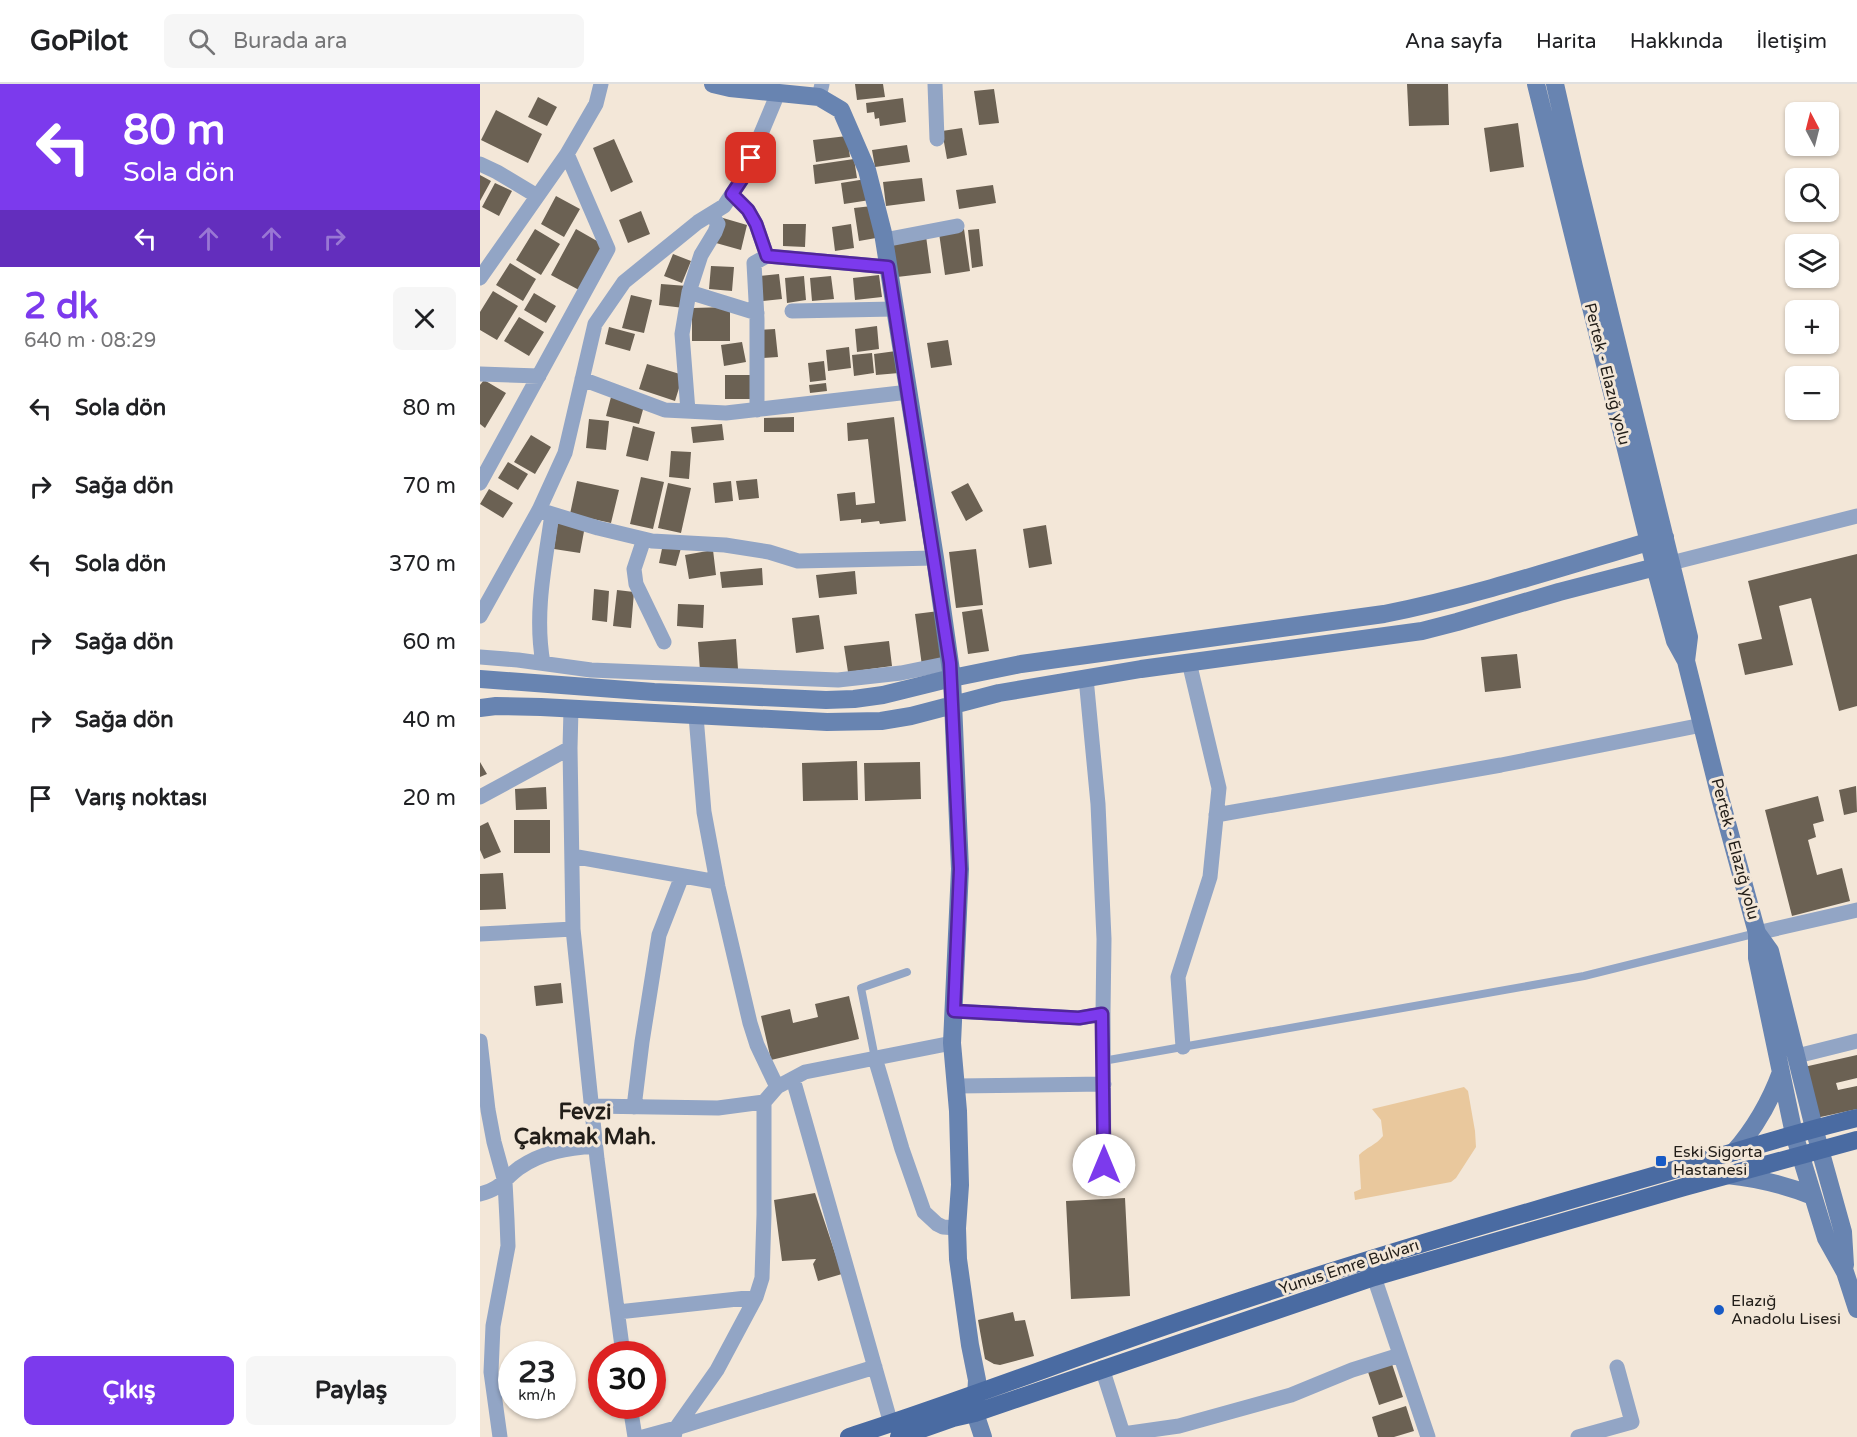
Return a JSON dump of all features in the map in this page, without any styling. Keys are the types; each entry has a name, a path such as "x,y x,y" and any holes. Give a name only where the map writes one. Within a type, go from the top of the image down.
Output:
{"main road":[{"path":"713,84 730,88 820,90 841,110 867,170 884,240 951,671 960,869 952,1043 957,1086 960,1185 957,1228 958,1260 977,1380 975,1413 983,1437"},
{"name":"Pertek - Elazığ yolu","path":"1536,84 1657,540"},
{"name":"Pertek - Elazığ yolu","path":"1555,84 1663,565 1675,641 1686,661 1757,933"},
{"path":"480,679 654,692 826,700 854,699 883,695 951,671 1021,664 1415,608 1466,596 1657,540"},
{"path":"480,708 496,706 854,723 881,721 912,716 999,693 1086,678 1422,631 1559,591 1663,565"},
{"path":"1757,933 1770,951 1814,1128 1843,1232 1857,1309"},
{"path":"1757,933 1757,958 1794,1134 1826,1238 1851,1271"},
{"path":"1734,1152 1751,1132 1765,1110 1781,1072"},
{"name":"Yunus Emre Bulvarı","path":"895,1430 977,1394 1195,1316 1442,1237 1814,1128 1857,1118"},
{"name":"Yunus Emre Bulvarı","path":"849,1437 975,1413 1374,1276 1725,1175 1857,1140"},
{"path":"1725,1175 1768,1181 1813,1196"}],"street":[{"path":"480,278 567,154 596,104 601,84"},
{"path":"936,84 937,139"},
{"path":"543,663 538,628 546,512 565,453 595,324 624,282 698,222 724,206 742,179 777,89"},
{"path":"480,483 608,249 567,154"},
{"path":"480,164 497,171 537,195"},
{"path":"732,194 748,210 756,224 767,256"},
{"path":"688,411 682,334 689,292 701,255 718,224 711,214"},
{"path":"884,240 957,226"},
{"path":"757,410 757,313 754,263 767,256 888,267"},
{"path":"689,292 757,313"},
{"path":"792,311 895,309"},
{"path":"480,374 538,376"},
{"path":"582,379 665,410 726,413 909,392"},
{"path":"546,512 644,539 724,545 770,552 798,561 935,558"},
{"path":"480,616 546,512"},
{"path":"1663,565 1857,516"},
{"path":"644,539 634,569 636,584 664,642"},
{"path":"480,657 591,670 838,680 901,673 951,671"},
{"path":"1182,1047 1178,977 1210,877 1219,788 1189,662"},
{"path":"1086,678 1098,804 1104,939 1102,1014 1104,1188"},
{"path":"571,710 573,929 595,1146 621,1341"},
{"path":"696,716 704,812 717,882 750,1023 757,1045 777,1087"},
{"path":"1216,815 1501,765 1702,724"},
{"path":"480,797 570,748"},
{"path":"572,856 717,882"},
{"path":"634,1107 659,935 682,876"},
{"path":"1757,933 1857,910"},
{"path":"480,934 573,929"},
{"path":"954,1011 1079,1018 1102,1014"},
{"path":"480,1041 488,1110 505,1182 508,1246 493,1326 491,1372 500,1437"},
{"path":"1797,1056 1857,1041"},
{"path":"675,1433 717,1370 756,1298 762,1278 764,1102 777,1087 805,1072 952,1043"},
{"path":"875,1059 924,1212 943,1227 957,1228"},
{"path":"793,1079 895,1430"},
{"path":"957,1086 1104,1084"},
{"path":"591,1106 718,1108 764,1102"},
{"path":"480,1194 493,1190 505,1182 516,1170 542,1156 567,1148 595,1146"},
{"path":"1374,1276 1426,1437"},
{"path":"618,1311 756,1298"},
{"path":"1102,1368 1124,1436 1179,1425 1291,1395 1352,1370 1400,1355"},
{"path":"643,1437 675,1433 875,1367"},
{"path":"1578,1437 1632,1422 1617,1367"},
{"path":"632,1419 635,1437"}],"lane":[{"path":"1103,1061 1584,976 1757,933"},
{"path":"875,1059 861,988 907,972"}],"shaded area":[{"path":"1464,1087 1468,1091 1476,1147 1456,1178 1451,1182 1355,1200 1354,1192 1361,1189 1359,1155 1383,1136 1381,1120 1372,1109"}],"building":[{"path":"855,84 883,84 885,97 857,100"},
{"path":"1407,84 1448,84 1449,125 1409,126"},
{"path":"994,89 999,123 979,125 974,91"},
{"path":"538,97 557,107 547,126 528,117"},
{"path":"903,98 906,122 880,126 879,118 875,119 874,112 867,113 866,103"},
{"path":"496,110 542,134 528,163 481,140"},
{"path":"1518,123 1524,167 1490,172 1484,128"},
{"path":"962,128 967,155 947,159 942,131"},
{"path":"847,136 850,157 816,162 813,140"},
{"path":"614,139 633,182 611,192 593,148"},
{"path":"907,145 910,162 875,167 872,150"},
{"path":"854,159 857,178 815,184 813,165"},
{"path":"480,175 491,181 480,201"},
{"path":"922,178 925,201 886,206 883,182"},
{"path":"866,179 870,200 844,204 841,183"},
{"path":"495,183 512,191 499,216 482,207"},
{"path":"993,185 996,203 959,209 956,190"},
{"path":"556,196 580,209 564,237 541,224"},
{"path":"872,206 876,238 859,241 854,208"},
{"path":"641,211 650,234 628,243 619,220"},
{"path":"723,218 747,225 741,250 716,243"},
{"path":"783,224 806,224 805,247 783,246"},
{"path":"851,224 854,248 835,251 832,227"},
{"path":"535,229 560,244 541,275 516,260"},
{"path":"576,229 604,245 579,290 551,275"},
{"path":"964,229 970,271 945,275 939,233"},
{"path":"979,229 983,266 972,268 968,230"},
{"path":"926,236 931,273 897,277 892,241"},
{"path":"673,254 691,261 682,283 664,276"},
{"path":"510,263 536,279 523,301 496,285"},
{"path":"711,266 734,267 732,291 709,289"},
{"path":"779,274 782,299 763,301 760,276"},
{"path":"879,275 882,297 855,300 853,278"},
{"path":"804,276 806,300 787,303 785,278"},
{"path":"831,276 834,299 812,301 810,278"},
{"path":"661,284 687,286 684,308 659,305"},
{"path":"493,291 518,306 497,340 480,330 480,312"},
{"path":"534,293 556,306 546,323 524,310"},
{"path":"631,295 652,300 644,333 622,328"},
{"path":"730,307 730,341 692,341 692,308"},
{"path":"519,317 544,332 529,356 504,341"},
{"path":"877,326 879,349 857,352 855,329"},
{"path":"609,327 635,334 630,351 605,344"},
{"path":"775,329 778,357 763,358 760,330"},
{"path":"948,340 952,365 931,368 927,343"},
{"path":"742,342 746,362 724,366 721,345"},
{"path":"849,347 851,368 828,371 826,350"},
{"path":"896,351 899,373 876,375 874,354"},
{"path":"872,353 874,373 854,376 852,355"},
{"path":"824,361 826,380 810,382 808,363"},
{"path":"647,364 683,375 675,401 639,389"},
{"path":"725,375 750,375 750,399 725,399"},
{"path":"484,380 506,393 485,428 480,424 480,385"},
{"path":"826,383 827,391 810,393 809,385"},
{"path":"611,397 644,406 639,424 606,416"},
{"path":"794,417 794,432 764,432 764,418"},
{"path":"894,417 906,521 880,524 879,521 861,523 861,519 840,521 837,494 855,492 856,505 875,503 868,439 848,441 847,423"},
{"path":"589,419 609,421 606,450 586,448"},
{"path":"722,424 724,440 693,443 691,427"},
{"path":"633,426 655,432 648,461 626,456"},
{"path":"531,435 551,447 535,474 514,462"},
{"path":"671,451 691,452 689,479 669,477"},
{"path":"508,462 528,474 518,490 498,478"},
{"path":"641,477 664,482 653,529 630,524"},
{"path":"757,479 759,498 739,500 736,481"},
{"path":"577,481 619,490 611,523 570,514"},
{"path":"731,481 733,501 715,503 713,483"},
{"path":"668,483 691,488 681,533 658,528"},
{"path":"968,483 983,511 966,521 951,492"},
{"path":"489,489 513,503 503,518 480,504"},
{"path":"558,521 585,526 580,553 554,549"},
{"path":"1046,525 1052,564 1029,568 1023,529"},
{"path":"663,544 681,548 676,566 659,563"},
{"path":"976,549 983,605 956,608 949,552"},
{"path":"713,550 716,575 689,579 685,555"},
{"path":"1857,554 1857,706 1839,711 1811,598 1779,606 1793,665 1745,675 1738,644 1762,639 1748,581"},
{"path":"762,568 763,585 722,588 720,572"},
{"path":"855,571 857,594 819,598 816,575"},
{"path":"594,589 609,591 607,622 592,620"},
{"path":"617,590 634,592 631,628 613,626"},
{"path":"678,604 704,605 703,628 677,626"},
{"path":"982,609 989,651 968,654 962,612"},
{"path":"939,611 945,663 922,666 915,614"},
{"path":"819,615 824,649 796,653 792,618"},
{"path":"736,639 738,669 700,671 698,642"},
{"path":"889,641 892,666 848,672 844,646"},
{"path":"1517,654 1521,688 1485,692 1481,657"},
{"path":"857,761 858,800 803,801 802,763"},
{"path":"480,762 487,774 480,777"},
{"path":"920,762 921,799 865,801 864,763"},
{"path":"1856,786 1857,812 1844,815 1839,790"},
{"path":"546,787 547,809 516,810 515,789"},
{"path":"1818,796 1824,821 1813,824 1816,837 1808,840 1817,875 1842,868 1850,901 1792,916 1765,810"},
{"path":"514,820 550,820 550,853 514,853"},
{"path":"488,822 501,852 484,859 480,850 480,826"},
{"path":"503,873 506,909 480,910 480,874"},
{"path":"561,983 563,1003 536,1006 534,986"},
{"path":"849,996 859,1039 771,1060 761,1016 790,1009 793,1023 818,1017 815,1004"},
{"path":"1857,1055 1857,1078 1836,1083 1838,1090 1857,1086 1857,1109 1816,1118 1804,1067"},
{"path":"815,1193 842,1274 818,1281 813,1264 816,1259 782,1261 774,1200"},
{"path":"1125,1198 1130,1296 1071,1299 1066,1201"},
{"path":"1013,1312 1015,1321 1025,1320 1034,1356 1000,1365 994,1364 985,1359 978,1320"},
{"path":"1392,1364 1403,1397 1379,1405 1368,1372"},
{"path":"1406,1406 1414,1431 1394,1437 1378,1437 1372,1417"}],"place":[{"name":"Eski Sigorta Hastanesi","path":"1661,1161"},
{"name":"Elazığ Anadolu Lisesi","path":"1719,1310"}],"district":[{"name":"Fevzi Çakmak Mah.","path":"585,1124"}],"route":[{"path":"751,158 742,179 732,194 748,210 756,224 767,256 888,267 952,678 960,869 954,1011 1079,1018 1102,1014 1104,1165"}]}
